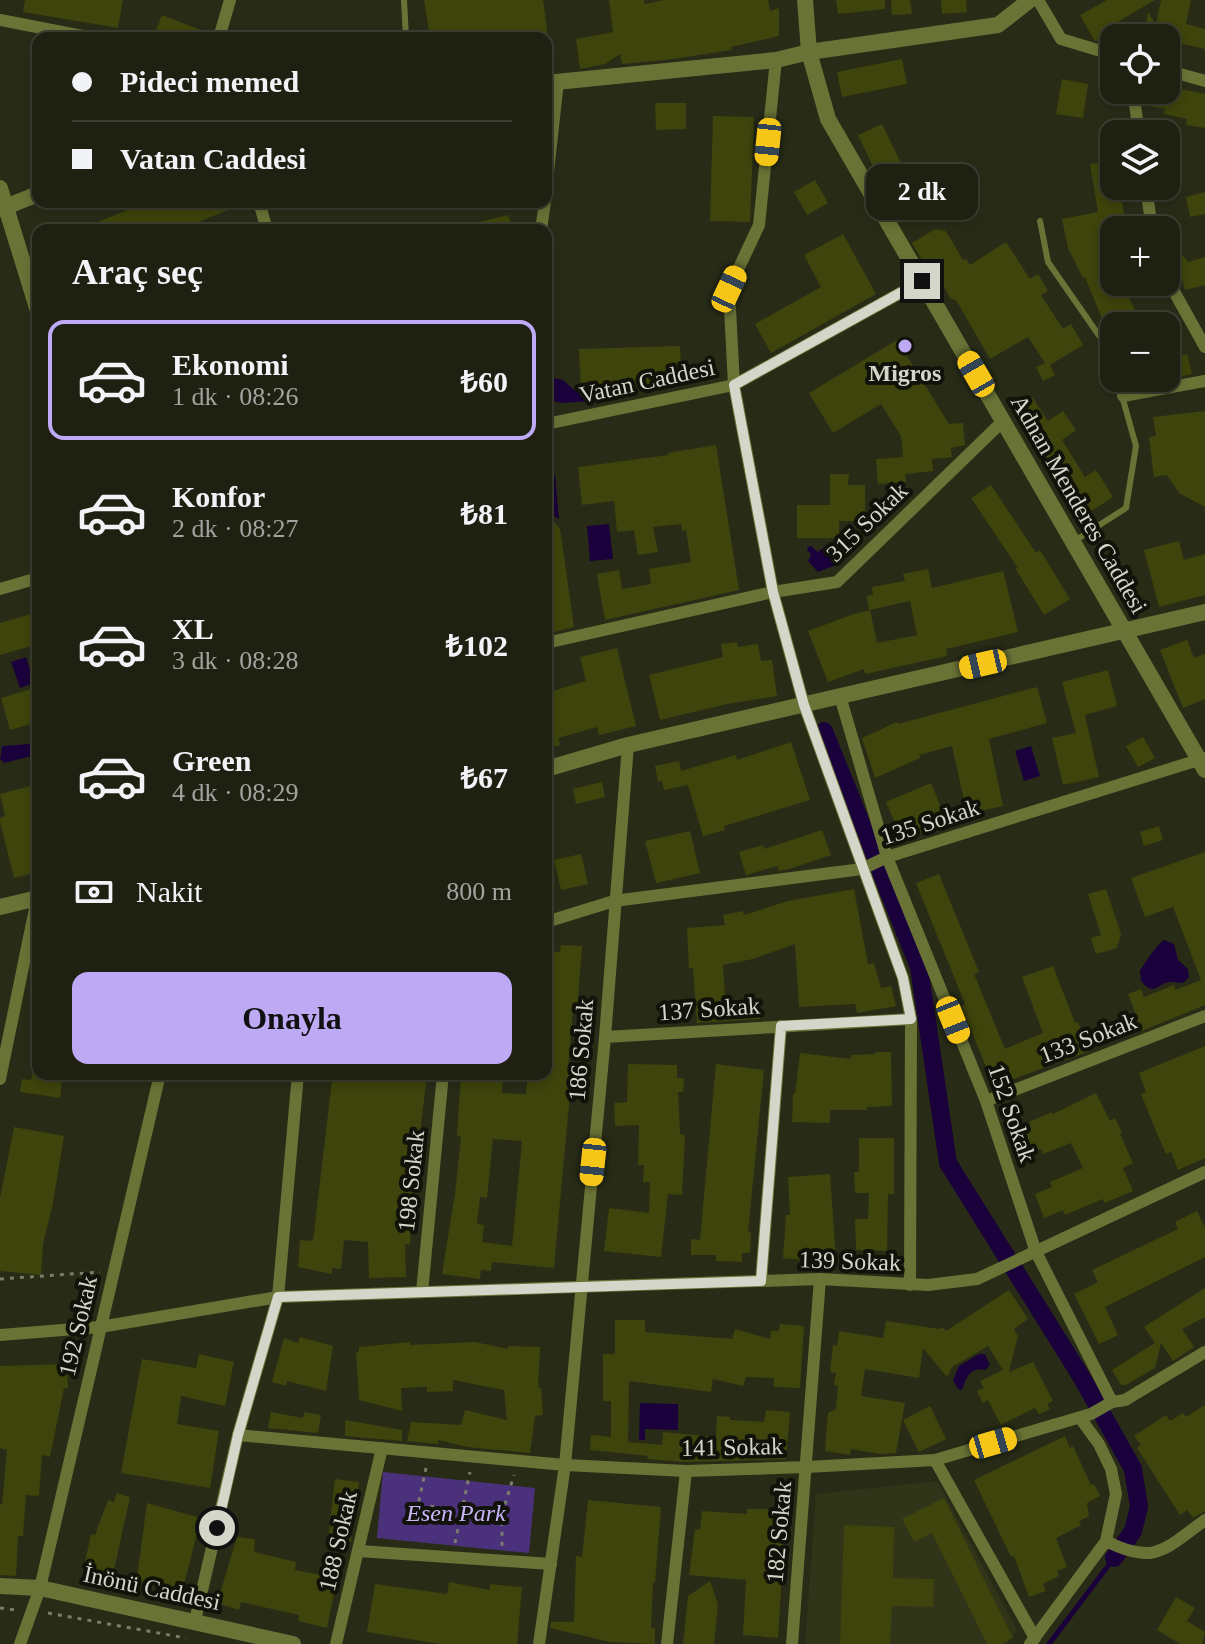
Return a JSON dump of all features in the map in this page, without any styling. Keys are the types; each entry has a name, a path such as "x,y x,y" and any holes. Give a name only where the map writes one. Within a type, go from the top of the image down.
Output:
{"street":[{"path":"221,32 230,0"},
{"name":"Adnan Menderes Caddesi","path":"805,0 809,52 828,119 1203,762"},
{"path":"552,82 776,60 809,52 998,25 1030,0"},
{"path":"1038,0 1061,39 1100,51"},
{"path":"0,20 62,32"},
{"name":"152 Sokak","path":"776,60 759,225 729,289 734,385 773,592 804,705 986,1101 1036,1252 1108,1404"},
{"path":"1180,74 1205,81"},
{"path":"0,188 32,293"},
{"path":"4,207 32,196"},
{"name":"Vatan Caddesi","path":"552,423 734,385 922,281"},
{"path":"1177,296 1205,347"},
{"path":"1123,396 1205,381"},
{"name":"315 Sokak","path":"552,642 773,592 837,582 1003,421"},
{"path":"0,589 32,580"},
{"path":"552,767 628,745 1205,612"},
{"name":"152 Sokak","path":"840,696 911,1019 910,1285"},
{"name":"186 Sokak","path":"539,1644 565,1465 605,1037 628,745"},
{"name":"135 Sokak","path":"552,920 614,901 875,863 1203,762"},
{"path":"0,907 32,899"},
{"path":"0,1079 32,922"},
{"name":"133 Sokak","path":"986,1101 1205,1016"},
{"name":"137 Sokak","path":"605,1037 911,1019"},
{"path":"761,1281 781,1026"},
{"name":"192 Sokak","path":"20,1644 40,1588 159,1080"},
{"path":"195,1621 238,1435 278,1297 297,1080"},
{"name":"198 Sokak","path":"422,1292 442,1080"},
{"name":"139 Sokak","path":"0,1335 100,1327 278,1297 820,1279 910,1285 977,1279 1205,1172"},
{"name":"182 Sokak","path":"792,1644 820,1279"},
{"name":"141 Sokak","path":"238,1435 565,1465 686,1471 935,1460 1085,1416 1108,1404 1125,1400 1205,1352"},
{"path":"935,1460 1032,1641 1110,1544 1116,1494 1111,1469 1085,1416"},
{"name":"188 Sokak","path":"336,1644 382,1448"},
{"path":"667,1644 686,1471"},
{"path":"1110,1544 1133,1555 1163,1551 1205,1520"},
{"path":"359,1551 551,1564"},
{"name":"İnönü Caddesi","path":"0,1586 40,1588 293,1644"}],"lane":[{"path":"404,0 406,32"},
{"path":"1040,221 1048,262 1100,337"},
{"path":"1073,542 1126,508 1136,446 1122,392"}],"path":[{"path":"0,1279 114,1271"},
{"path":"429,1452 418,1505 502,1514"},
{"path":"452,1557 473,1456"},
{"path":"502,1561 502,1514 516,1460"},
{"path":"0,1608 191,1639"}],"shaded area":[{"path":"552,380 563,380 574,390 610,394 607,400 562,403 554,401"},
{"path":"552,475 555,475 559,519 552,515"},
{"path":"609,524 613,559 590,561 587,526"},
{"path":"831,542 843,556 841,563 818,572 808,561 811,554 808,547 818,552"},
{"path":"26,657 32,684 20,688 11,662"},
{"path":"30,744 32,754 4,763 0,759 2,746"},
{"path":"1031,746 1040,776 1024,781 1015,751"},
{"path":"1164,940 1174,944 1178,960 1188,969 1189,977 1183,983 1170,982 1153,989 1141,981 1140,971"},
{"path":"979,1354 985,1354 990,1365 985,1370 972,1372 962,1390 958,1389 953,1380 959,1366"},
{"path":"640,1403 678,1404 678,1430 645,1429 645,1440 639,1440"},
{"path":"937,1481 1017,1630 1007,1644 805,1644 816,1494"}],"green space":[{"name":"Esen Park","path":"383,1472 535,1488 529,1553 377,1538"}],"building":[{"path":"25,0 123,0 118,28 23,12"},
{"path":"424,0 543,0 547,32 429,32"},
{"path":"609,0 644,0 645,4 664,0 768,0 770,11 779,8 779,36 731,47 732,50 666,60 622,64 620,54 605,64 580,69 576,39 613,32"},
{"path":"836,0 885,0 885,9 838,14"},
{"path":"891,0 910,0 912,14 892,15"},
{"path":"941,0 966,0 967,12 942,14"},
{"path":"1107,0 1155,0 1114,24 1100,24 1100,42 1094,40 1080,15"},
{"path":"1161,0 1191,0 1186,24 1205,29 1205,49 1180,43 1180,24 1156,24"},
{"path":"1148,12 1155,24 1146,24"},
{"path":"162,15 206,32 155,32"},
{"path":"902,59 907,84 842,97 837,72"},
{"path":"1062,79 1088,84 1083,118 1056,114"},
{"path":"1180,89 1205,94 1205,128 1186,125 1187,119 1164,114 1165,109 1144,105 1180,104"},
{"path":"655,103 686,103 686,129 656,130"},
{"path":"713,116 754,117 750,222 710,221"},
{"path":"882,124 900,161 876,173 858,135"},
{"path":"1100,163 1100,200 1122,200 1124,216 1100,216 1100,296 1128,296 1135,310 1129,312 1100,314 1085,277 1068,248 1062,219 1098,212 1090,164"},
{"path":"815,180 828,203 807,215 794,192"},
{"path":"932,188 937,212 911,217 906,193"},
{"path":"1205,192 1205,214 1190,217 1186,197"},
{"path":"133,208 233,208 193,224 92,224"},
{"path":"508,215 511,224 471,224"},
{"path":"935,229 946,231 963,260 966,259 970,265 1006,242 1030,279 1038,274 1048,291 1041,295 1063,329 1071,324 1083,345 1050,365 1055,375 1043,381 1036,367 1045,363 1028,337 990,359 956,300 951,299 934,270 929,272 912,243"},
{"path":"843,234 876,294 771,353 755,324 821,287 804,255"},
{"path":"1180,252 1188,262 1205,257 1205,285 1185,290"},
{"path":"897,340 949,424 963,423 965,445 951,448 952,457 932,459 933,471 905,474 906,482 878,484 876,459 903,457 901,436 881,404 833,433 809,393"},
{"path":"680,346 682,384 581,389 579,349"},
{"path":"1187,354 1192,374 1180,376 1180,356"},
{"path":"1032,397 1048,421 1063,411 1076,430 1062,440 1085,477 1096,470 1113,497 1093,510 1079,509 1014,409"},
{"path":"1205,411 1205,507 1179,493 1167,475 1154,477 1149,437 1156,436 1153,417"},
{"path":"716,445 739,590 605,620 597,574 619,570 622,589 651,584 649,569 691,562 686,530 682,531 681,524 653,527 658,552 638,555 634,530 617,532 614,501 582,505 578,467 669,455"},
{"path":"830,474 849,474 848,485 865,485 865,521 839,521 839,538 797,538 797,505 830,505"},
{"path":"991,485 1036,553 1040,550 1070,599 1044,615 1015,568 1018,568 971,498"},
{"path":"552,520 560,529 574,627 552,632"},
{"path":"1179,541 1184,560 1205,554 1205,595 1159,607 1144,550"},
{"path":"928,569 932,588 1003,571 1018,632 946,649 947,656 865,674 864,669 828,682 808,631 870,610 877,643 917,635 910,601 869,610 867,596 873,595 872,587 905,581 903,574"},
{"path":"32,614 32,646 0,655 0,623"},
{"path":"1187,640 1194,658 1205,654 1205,699 1183,708 1160,650"},
{"path":"737,642 738,647 758,644 761,661 772,660 777,696 660,720 649,675 723,657 721,644"},
{"path":"617,648 636,726 599,735 597,727 558,738 560,745 552,747 552,691 586,681 580,657"},
{"path":"1108,670 1117,706 1085,715 1099,777 1063,785 1052,738 1076,733 1062,682"},
{"path":"1037,687 1047,723 989,739 1003,806 967,814 952,746 919,755 920,758 875,778 862,738 897,722"},
{"path":"32,689 32,724 10,730 1,698"},
{"path":"1143,737 1155,758 1138,767 1126,746"},
{"path":"791,742 810,800 724,826 725,830 703,836 688,785 664,790 662,781 658,782 655,766 679,761 681,771 736,755 737,760"},
{"path":"602,782 605,797 576,804 573,789"},
{"path":"931,783 947,822 902,839 886,802"},
{"path":"32,786 32,874 14,878 0,822 0,818 5,816 0,794"},
{"path":"1159,826 1163,840 1144,846 1140,832"},
{"path":"822,830 831,855 789,869 779,871 777,866 746,875 739,852 763,845 764,849"},
{"path":"690,831 700,873 656,883 645,841"},
{"path":"1205,852 1205,1005 1142,1031 1128,994 1141,989 1144,997 1174,985 1175,990 1201,980 1173,907 1145,917 1131,878"},
{"path":"581,854 588,884 561,890 554,860"},
{"path":"939,874 979,972 974,974 1005,1049 1043,1033 1022,977 1053,966 1075,1023 1078,1022 1090,1051 994,1086 916,883"},
{"path":"854,889 868,964 874,963 881,988 891,986 896,1006 857,1013 855,1004 799,1007 795,944 753,959 723,965 726,1011 757,1005 760,1019 697,1023 687,928 725,925 723,915 743,911 744,915 788,901"},
{"path":"1106,889 1121,934 1117,948 1096,954 1091,938 1101,935 1088,894"},
{"path":"561,945 582,946 577,1009 573,1009 568,1071 572,1071 554,1268 492,1262 491,1271 481,1270 480,1279 442,1274 461,1137 457,1136 461,1080 503,1080 502,1093 526,1094 527,1080 552,1080 552,951 560,952","holes":["493,1139 522,1141 512,1246 482,1242 484,1225 477,1224 480,1197 487,1198"]},
{"path":"1205,1046 1205,1158 1178,1170 1171,1152 1166,1154 1141,1094 1146,1092 1139,1073"},
{"path":"891,1052 892,1106 830,1110 830,1123 792,1122 800,1053 851,1059 851,1055"},
{"path":"628,1064 677,1065 677,1078 684,1078 683,1092 678,1092 680,1134 685,1135 682,1195 668,1194 661,1257 604,1251 609,1208 649,1213 650,1182 643,1182 644,1165 638,1165 639,1125 615,1126 614,1103 627,1102"},
{"path":"716,1064 764,1070 748,1232 751,1232 750,1253 742,1253 742,1262 716,1261 716,1255 691,1255 691,1239 700,1240"},
{"path":"32,1074 32,1080 62,1080 60,1098 20,1092 22,1079 31,1080"},
{"path":"332,1080 426,1080 414,1185 418,1185 416,1210 412,1209 410,1245 405,1244 406,1277 369,1278 368,1242 344,1240 341,1269 332,1268 332,1274 298,1267 300,1240 313,1241"},
{"path":"1096,1093 1110,1121 1115,1118 1122,1133 1133,1163 1123,1168 1133,1191 1105,1203 1103,1199 1065,1215 1063,1210 1044,1218 1035,1194 1052,1187 1050,1182 1083,1168 1071,1143 1043,1154 1041,1149 1023,1157 1013,1134 1031,1127 1029,1122"},
{"path":"14,1127 64,1136 43,1244 41,1275 0,1271 0,1198"},
{"path":"859,1138 894,1138 894,1194 888,1194 887,1251 856,1250 855,1219 868,1219 869,1193 855,1193 854,1172 859,1172"},
{"path":"830,1174 836,1259 783,1258 786,1215 790,1215 788,1177"},
{"path":"1197,1211 1205,1228 1205,1257 1105,1307 1118,1335 1099,1344 1074,1294 1098,1282 1092,1270 1178,1229 1175,1222"},
{"path":"1205,1288 1205,1317 1182,1329 1194,1347 1173,1361 1161,1343 1155,1368 1121,1385 1112,1370 1155,1343 1144,1327"},
{"path":"1009,1290 1028,1319 1014,1329 1018,1336 1009,1372 1033,1362 1053,1401 1047,1404 1050,1409 1039,1414 1035,1408 1001,1425 988,1400 983,1403 977,1391 984,1388 980,1381 1003,1370 988,1346 952,1367 947,1377 923,1348 919,1378 865,1369 861,1396 905,1403 896,1453 851,1449 850,1455 825,1451 828,1413 836,1409 836,1373 830,1372 833,1345 837,1346 839,1331 883,1338 886,1321 939,1329 943,1327 946,1331"},
{"path":"615,1320 645,1320 645,1332 732,1339 735,1329 770,1339 771,1331 779,1331 780,1324 804,1326 800,1388 774,1387 774,1378 746,1377 743,1386 713,1379 711,1392 629,1381 628,1442 662,1445 663,1432 716,1437 717,1416 764,1422 766,1410 790,1412 786,1459 686,1462 590,1450 591,1435 611,1437 611,1401 603,1401 603,1354 615,1354"},
{"path":"300,1337 333,1346 326,1391 287,1381 286,1386 272,1382 284,1338 298,1343"},
{"path":"410,1342 410,1345 475,1342 508,1349 508,1346 540,1347 538,1388 541,1387 543,1415 535,1416 530,1453 467,1447 438,1440 438,1444 407,1441 411,1422 461,1425 465,1410 507,1420 504,1390 453,1380 453,1391 427,1392 427,1387 401,1388 402,1411 359,1400 356,1352 359,1353 359,1347"},
{"path":"199,1354 234,1362 225,1406 181,1396 177,1424 219,1431 210,1488 121,1473 142,1359 196,1368"},
{"path":"67,1364 68,1388 64,1388 50,1457 42,1455 39,1496 26,1495 23,1536 18,1536 16,1576 0,1575 0,1504 7,1450 0,1448 0,1366"},
{"path":"1205,1405 1205,1511 1193,1518 1187,1510 1180,1515 1137,1448 1141,1445 1134,1436 1166,1415 1170,1421 1183,1413 1186,1417"},
{"path":"930,1406 946,1439 919,1452 903,1420"},
{"path":"271,1412 303,1418 304,1412 321,1415 318,1433 268,1428"},
{"path":"345,1420 402,1430 402,1441 345,1436"},
{"path":"1065,1436 1100,1496 1087,1503 1089,1516 1079,1521 1081,1525 1056,1538 1067,1567 1057,1571 1059,1576 1043,1584 1046,1591 1029,1597 1014,1556 1011,1557 974,1480"},
{"path":"335,1479 359,1482 351,1542 328,1539"},
{"path":"117,1493 130,1497 110,1588 81,1581 91,1534 95,1535 108,1500 114,1502"},
{"path":"944,1498 1013,1638 1001,1644 987,1644 932,1533 914,1542 902,1519"},
{"path":"588,1500 661,1507 651,1628 655,1628 655,1644 610,1642 550,1628 551,1622 574,1622 576,1556 582,1557"},
{"path":"147,1503 201,1518 182,1592 150,1586 149,1594 135,1592"},
{"path":"747,1509 786,1509 787,1541 784,1541 778,1638 743,1635 746,1580 689,1575 695,1529 700,1530 702,1511 747,1514"},
{"path":"844,1525 894,1527 893,1578 934,1579 933,1607 892,1606 890,1644 840,1644"},
{"path":"237,1537 255,1539 254,1552 296,1562 295,1570 326,1576 324,1582 336,1584 327,1628 298,1621 299,1615 241,1602 239,1610 217,1603"},
{"path":"710,1581 718,1604 714,1644 683,1644 688,1596"},
{"path":"449,1582 490,1590 490,1584 522,1587 517,1644 440,1644 367,1632 375,1584 447,1594"},
{"path":"1176,1597 1195,1608 1187,1621 1205,1632 1202,1644 1180,1644 1157,1630"}],"waterway":[{"path":"824,731 919,967 948,1163 1082,1378 1133,1469 1139,1507 1133,1531 1114,1558"},
{"path":"1049,1644 1114,1558"}],"place":[{"name":"Migros","path":"905,346"}],"route":[{"path":"217,1528 238,1435 278,1297 761,1281 781,1026 911,1019 903,978 804,705 773,592 734,385 922,281"}]}
